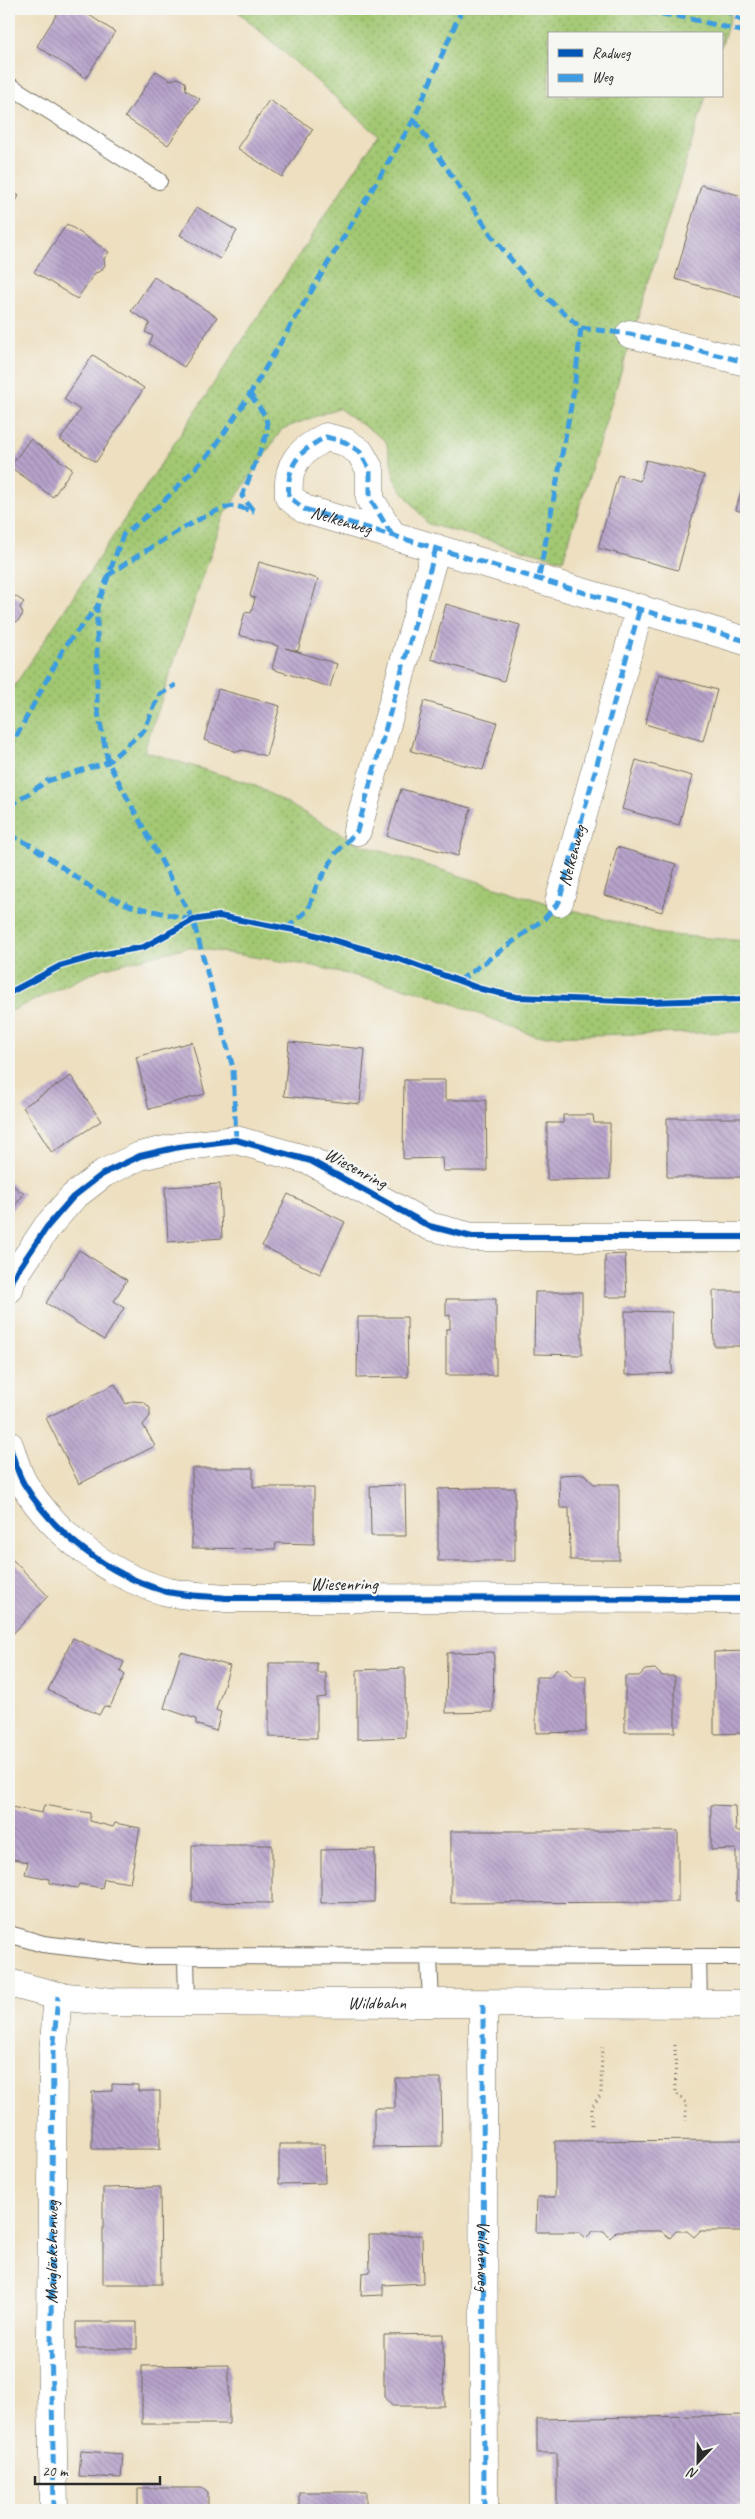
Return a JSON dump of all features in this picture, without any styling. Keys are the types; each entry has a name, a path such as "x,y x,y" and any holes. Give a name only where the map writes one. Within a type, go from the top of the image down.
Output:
{"street":[{"path":"630,334 746,362"},
{"name":"Nelkenweg","path":"392,535 746,641"},
{"path":"358,831 436,548"},
{"name":"Nelkenweg","path":"559,902 640,608"},
{"name":"Wiesenring","path":"9,1289 12,1279 47,1227 73,1197 104,1173 140,1156 179,1147 236,1140 311,1161 430,1226 472,1237 746,1237"},
{"name":"Wiesenring","path":"9,1446 23,1482 32,1497 77,1545 106,1565 166,1591 225,1598 746,1599"},
{"name":"Wildbahn","path":"9,1983 58,1996 112,2002 746,2004"},
{"name":"Maiglöckchenweg","path":"54,2510 52,2335 53,2053 58,1996"},
{"name":"Veilchenweg","path":"484,2004 484,2510"}],"lane":[{"path":"9,85 159,182"},
{"path":"9,1934 43,1944 94,1952 186,1957 746,1957"},
{"path":"186,1957 187,2002"},
{"path":"429,1957 431,2003"},
{"path":"698,1958 699,2004"}],"path":[{"path":"592,2125 592,2107 601,2094 602,2045"},
{"path":"675,2045 676,2093 686,2103 686,2121"}],"green space":[{"path":"235,9 733,9 722,44 722,32 548,32 548,98 705,98 563,560 428,524 396,483 386,441 338,408 282,429 223,517 144,751 254,785 362,845 550,904 660,934 746,941 746,1032 535,1036 426,993 314,966 188,947 101,969 9,1012 9,694 378,135"}],"building":[{"path":"60,9 80,9 115,32 86,78 37,46"},
{"path":"156,71 170,80 178,78 185,82 186,90 200,99 168,145 125,117"},
{"path":"269,100 313,129 282,177 237,148"},
{"path":"701,185 746,197 746,299 675,279"},
{"path":"9,189 19,196 9,211"},
{"path":"197,207 237,231 220,259 180,235"},
{"path":"67,224 109,252 104,259 105,265 101,271 95,273 77,299 34,272"},
{"path":"154,277 217,317 184,367 149,344 153,336 145,332 150,323 131,311"},
{"path":"93,355 144,388 96,462 60,440 80,410 64,399"},
{"path":"30,439 72,469 53,497 10,467"},
{"path":"646,460 704,475 678,570 598,548 618,475 640,481"},
{"path":"746,472 746,513 736,510"},
{"path":"259,562 318,579 298,651 285,648 337,664 330,687 272,669 278,646 239,635 245,612 251,613 255,598 250,596"},
{"path":"9,592 24,602 20,607 23,614 18,621 9,624"},
{"path":"446,604 520,625 504,681 431,659"},
{"path":"660,674 717,690 703,741 645,724"},
{"path":"218,689 280,706 266,756 242,750 237,752 204,740"},
{"path":"424,701 497,722 483,770 411,751"},
{"path":"636,760 692,776 679,825 622,809"},
{"path":"401,789 471,808 458,856 387,836"},
{"path":"617,847 676,864 662,912 604,895"},
{"path":"192,1042 205,1094 149,1109 136,1057"},
{"path":"289,1042 365,1049 360,1104 284,1096"},
{"path":"71,1076 101,1121 52,1153 23,1107"},
{"path":"404,1080 445,1080 445,1100 486,1100 487,1171 443,1171 442,1158 403,1159"},
{"path":"563,1115 593,1115 594,1123 610,1123 610,1179 547,1180 547,1123 563,1123"},
{"path":"667,1118 746,1118 746,1177 667,1177"},
{"path":"9,1182 24,1194 9,1213"},
{"path":"220,1184 222,1238 168,1242 165,1187"},
{"path":"288,1194 345,1222 320,1274 262,1246"},
{"path":"79,1250 127,1280 114,1301 124,1308 104,1340 46,1303"},
{"path":"625,1254 627,1297 605,1297 605,1255"},
{"path":"713,1291 746,1291 746,1346 714,1346"},
{"path":"535,1292 582,1292 582,1355 534,1354"},
{"path":"446,1299 496,1299 496,1375 446,1375 446,1329 450,1329 450,1315 446,1316"},
{"path":"625,1311 672,1312 672,1373 625,1375"},
{"path":"358,1317 407,1317 408,1377 357,1378"},
{"path":"115,1384 126,1404 133,1401 144,1402 150,1408 150,1416 143,1425 155,1446 79,1484 46,1418"},
{"path":"192,1468 253,1468 253,1487 314,1487 314,1544 276,1543 275,1549 192,1548"},
{"path":"584,1474 594,1484 619,1484 619,1560 570,1560 569,1508 560,1508 559,1475"},
{"path":"405,1485 406,1536 371,1536 370,1486"},
{"path":"515,1488 515,1561 438,1561 438,1489"},
{"path":"9,1556 48,1596 9,1638"},
{"path":"73,1638 124,1662 120,1671 125,1675 110,1707 104,1706 99,1715 48,1690"},
{"path":"746,1651 746,1733 714,1734 714,1652"},
{"path":"181,1652 230,1666 216,1710 221,1712 216,1731 196,1724 196,1719 164,1708"},
{"path":"494,1652 493,1712 446,1713 447,1653"},
{"path":"269,1663 317,1663 317,1673 326,1673 326,1697 317,1698 317,1738 269,1737"},
{"path":"405,1668 405,1737 357,1739 357,1670"},
{"path":"566,1669 573,1676 586,1676 586,1732 536,1733 536,1677 550,1677 556,1670"},
{"path":"655,1669 662,1676 675,1676 675,1732 625,1732 625,1676 639,1676 645,1670"},
{"path":"44,1805 90,1813 90,1821 113,1827 115,1823 140,1828 130,1883 104,1879 102,1888 79,1884 77,1888 50,1883 50,1879 25,1874 28,1862 9,1858 11,1807 42,1813"},
{"path":"711,1805 735,1806 736,1831 746,1831 746,1901 736,1901 736,1849 711,1850"},
{"path":"451,1831 678,1831 678,1902 451,1903"},
{"path":"192,1845 272,1845 272,1903 192,1902"},
{"path":"375,1849 374,1902 321,1903 321,1850"},
{"path":"395,2078 441,2078 442,2146 374,2147 374,2108 395,2108"},
{"path":"112,2084 138,2085 138,2091 160,2091 160,2149 92,2149 92,2092 112,2091"},
{"path":"746,2140 746,2233 744,2231 700,2231 694,2237 687,2231 676,2231 670,2238 661,2231 617,2231 610,2238 604,2231 593,2231 586,2238 579,2232 536,2232 537,2197 555,2197 555,2141"},
{"path":"279,2144 324,2144 325,2183 279,2184"},
{"path":"160,2187 161,2284 103,2284 103,2188"},
{"path":"369,2235 422,2235 423,2283 383,2285 383,2295 361,2296 362,2273 370,2272"},
{"path":"76,2322 137,2322 137,2349 76,2349"},
{"path":"443,2334 444,2406 392,2406 384,2397 384,2335"},
{"path":"229,2365 229,2424 142,2424 142,2366"},
{"path":"746,2415 746,2506 557,2509 557,2453 537,2453 537,2419"},
{"path":"81,2451 123,2454 121,2478 79,2476"},
{"path":"138,2488 202,2488 208,2493 208,2510 138,2510"},
{"path":"299,2492 366,2492 366,2510 299,2510"}],"marked path":[{"path":"236,1140 233,1068 193,920 108,762 97,707 97,607 123,535 162,503 212,451 250,394 414,119 462,9"},
{"path":"616,9 678,16 746,32"},
{"path":"723,9 746,23"},
{"path":"414,119 492,236 531,284 581,328 574,390 539,577"},
{"path":"581,328 630,334 746,362"},
{"path":"250,394 266,417 268,431 242,496 254,512"},
{"path":"392,535 370,499 370,470 360,452 345,442 326,437 308,448 296,460 290,476 289,497 304,509 746,641"},
{"path":"107,576 171,535 209,514 235,506 254,512"},
{"path":"287,928 308,910 316,887 336,853 357,831 436,548"},
{"path":"9,750 65,646 97,607"},
{"path":"459,981 544,919 559,902 640,608"},
{"path":"9,807 47,781 108,762 144,730 160,694 176,685"},
{"path":"9,834 32,846 96,891 131,906 193,920"},
{"path":"54,2510 51,2335 53,2053 58,1996"},
{"path":"483,2004 484,2510"}],"cycle path":[{"path":"9,993 60,966 99,955 144,947 193,920 219,916 305,932 399,959 481,989 517,997 649,1002 746,999"},
{"path":"9,1289 12,1279 47,1227 73,1197 104,1173 140,1156 179,1147 236,1140 311,1161 429,1226 472,1237 746,1237"},
{"path":"9,1445 17,1470 24,1484 51,1520 67,1536 103,1563 123,1574 143,1584 171,1593 225,1598 746,1599"}]}
